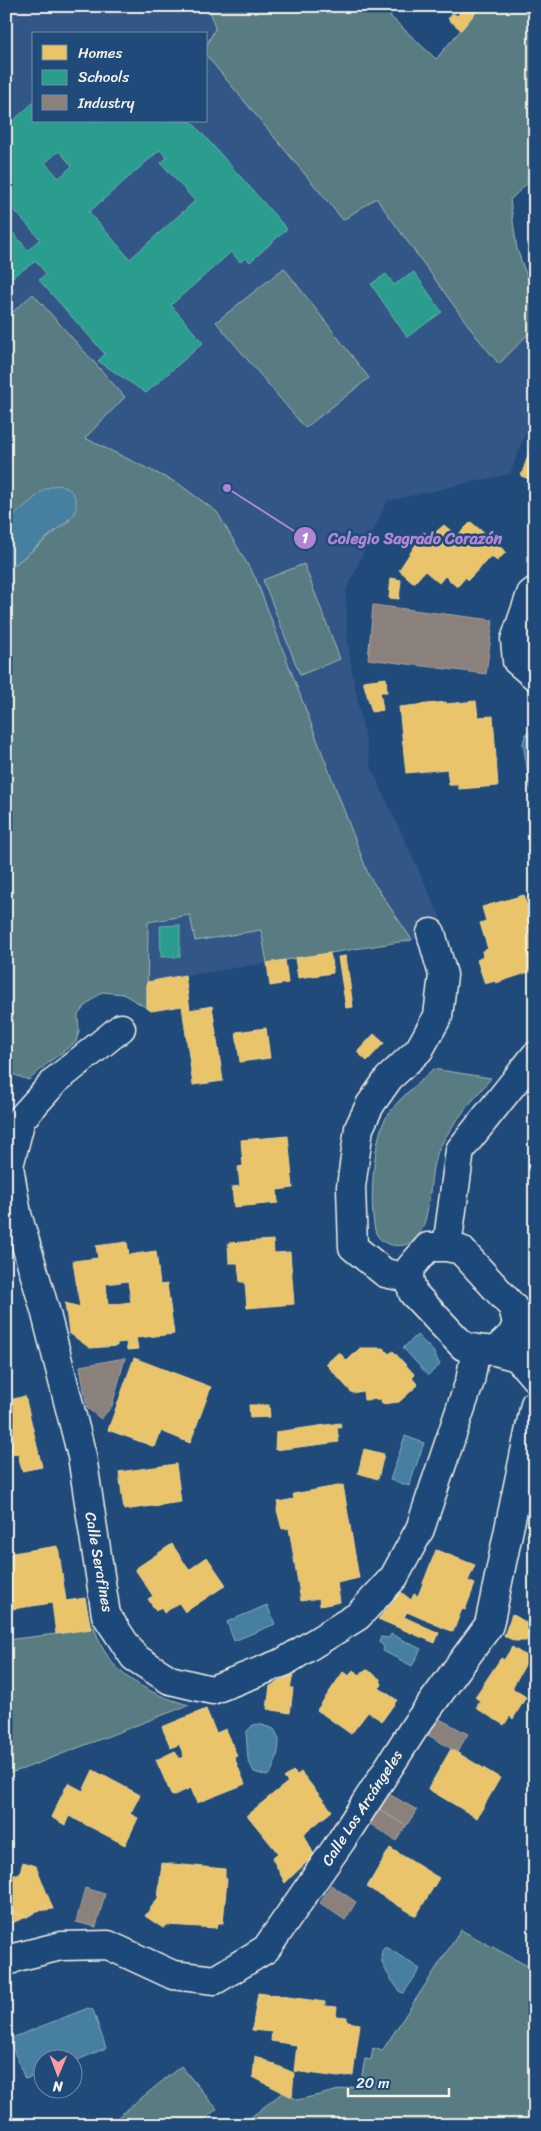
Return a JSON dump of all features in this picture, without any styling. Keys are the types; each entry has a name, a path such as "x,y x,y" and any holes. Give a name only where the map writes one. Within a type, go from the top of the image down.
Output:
{"street":[{"path":"535,591 531,594 515,640 517,661 535,676"},
{"path":"409,1278 385,1273 353,1247 351,1187 359,1128 370,1105 389,1078 419,1050 438,1016 443,975 431,932"},
{"name":"Calle Serafines","path":"121,1028 56,1080 21,1119 9,1166 17,1214 45,1310 82,1456 106,1615 134,1657 170,1680 212,1690 284,1662 358,1616 394,1577 420,1529 470,1382 485,1350"},
{"path":"447,1247 460,1150 535,1056"},
{"path":"535,1340 529,1327 513,1306 461,1250 447,1247 428,1247 410,1268 409,1278 413,1293 464,1346 517,1358 535,1378"},
{"path":"485,1350 512,1335 516,1324 513,1306"},
{"name":"Calle Los Arcángeles","path":"6,1962 61,1946 108,1945 173,1975 215,1980 266,1949 341,1841 416,1725 490,1625 535,1404"}],"shaded area":[{"path":"6,6 320,6 510,200 517,249 535,299 535,409 510,474 387,501 346,591 347,634 353,678 371,767 445,927 412,940 147,982 148,922 6,901"},
{"path":"56,485 67,488 74,495 76,509 74,515 6,572 6,522 45,489"},
{"path":"535,729 535,792 530,788 523,743 526,733"},
{"path":"417,1335 433,1351 440,1365 428,1375 403,1348"},
{"path":"405,1436 424,1443 409,1486 390,1480"},
{"path":"267,1605 275,1624 234,1641 227,1622"},
{"path":"391,1634 421,1649 412,1666 383,1651 384,1647 379,1642 381,1637 389,1638"},
{"path":"259,1724 274,1729 279,1740 276,1760 270,1774 267,1776 254,1772 248,1760 246,1732 253,1725"},
{"path":"384,1948 388,1948 420,1969 404,1993 400,1992 383,1964 381,1958"},
{"path":"88,2008 93,2010 106,2048 82,2058 82,2048 32,2048 32,2077 25,2079 9,2039"}],"green space":[{"path":"207,6 398,6 390,16 436,59 481,6 535,6 535,176 510,200 517,249 535,299 535,327 499,364 476,336 376,198 343,220 208,57 208,42 215,29 210,8"},
{"path":"284,268 369,378 305,428 216,322"},
{"path":"33,294 125,397 85,438 179,484 217,512 256,579 369,876 412,940 267,963 261,930 195,941 190,915 148,922 147,1008 123,994 102,992 85,1006 78,1015 79,1031 76,1042 29,1080 6,1072 6,572 70,520 6,522 6,318"},
{"path":"304,564 340,659 300,675 263,580"},
{"path":"433,1069 491,1078 458,1118 438,1152 432,1171 426,1217 418,1236 407,1244 390,1245 381,1240 377,1235 373,1219 373,1173 378,1141 386,1118 391,1111"},
{"path":"94,1627 103,1649 121,1671 153,1692 189,1705 6,1774 6,1640"},
{"path":"461,1930 535,1970 535,2125 241,2125 283,2092 298,2100 360,2085 365,2059 371,2060 373,2048 382,2051"},
{"path":"181,2066 217,2109 197,2125 108,2125"}],"building: Homes":[{"path":"460,6 481,6 461,30 448,19 453,13 457,16 463,9"},
{"path":"535,435 535,481 521,476"},
{"path":"471,522 506,552 497,561 491,556 468,580 466,577 457,587 445,576 439,583 425,571 414,583 399,570 424,532 430,537 444,525 457,536"},
{"path":"391,578 401,580 399,599 389,598"},
{"path":"386,678 387,692 380,692 383,710 372,712 363,681"},
{"path":"476,701 478,717 493,716 498,786 459,789 458,785 449,785 447,769 406,773 399,707"},
{"path":"524,895 535,934 535,949 528,951 535,970 496,983 495,981 485,984 477,960 483,957 482,951 488,949 480,923 486,921 482,907"},
{"path":"330,953 333,973 298,978 295,958"},
{"path":"346,956 353,1007 346,1008 338,957"},
{"path":"285,960 288,983 270,986 267,963"},
{"path":"185,975 190,1010 212,1006 223,1081 193,1085 182,1006 151,1011 147,1008 147,982"},
{"path":"266,1028 270,1058 240,1062 236,1032"},
{"path":"374,1034 384,1043 367,1061 357,1052"},
{"path":"288,1136 293,1188 277,1190 278,1203 234,1207 232,1187 240,1186 238,1167 243,1166 241,1140"},
{"path":"273,1240 274,1253 290,1252 294,1304 247,1308 245,1282 240,1282 238,1263 229,1263 228,1243"},
{"path":"127,1242 129,1255 156,1251 160,1285 167,1284 174,1334 136,1338 138,1349 127,1350 126,1342 117,1343 117,1346 90,1348 69,1333 65,1303 80,1307 73,1261 98,1258 96,1246","holes":["128,1281 131,1302 108,1305 106,1284"]},
{"path":"6,1305 11,1329 6,1330"},
{"path":"6,1334 10,1350 6,1351"},
{"path":"360,1348 383,1348 389,1354 393,1351 415,1375 412,1378 418,1385 399,1402 382,1404 381,1399 364,1400 363,1391 352,1393 326,1364 339,1352 347,1361"},
{"path":"134,1358 211,1387 190,1443 161,1431 155,1447 108,1430"},
{"path":"25,1396 42,1467 22,1471 18,1453 6,1456 6,1401"},
{"path":"249,1405 269,1405 270,1417 250,1418"},
{"path":"340,1423 341,1427 337,1428 339,1442 275,1450 276,1432"},
{"path":"364,1449 384,1454 378,1479 358,1473"},
{"path":"176,1464 181,1502 124,1510 119,1472"},
{"path":"343,1485 359,1578 337,1583 340,1602 320,1606 319,1598 301,1601 289,1528 282,1529 277,1510 278,1502 294,1499 293,1494"},
{"path":"172,1544 189,1570 207,1557 226,1585 185,1612 179,1603 164,1613 161,1607 156,1611 148,1599 153,1596 135,1569"},
{"path":"58,1546 66,1601 85,1598 91,1629 56,1634 52,1603 12,1609 6,1572 6,1554"},
{"path":"436,1550 475,1565 468,1581 475,1584 465,1610 462,1609 453,1632 407,1612 404,1617 439,1633 435,1643 378,1619 401,1592 411,1600 414,1594 418,1596"},
{"path":"529,1607 535,1607 535,1627 533,1627 526,1641 515,1641 504,1636 512,1614 529,1624"},
{"path":"512,1647 529,1658 512,1688 526,1697 513,1719 510,1716 504,1725 476,1708 480,1701 475,1697 501,1658 504,1660"},
{"path":"353,1670 360,1675 363,1671 368,1670 380,1679 382,1685 379,1688 397,1700 382,1721 368,1712 351,1734 317,1710 343,1672 349,1676"},
{"path":"293,1675 290,1688 293,1688 290,1713 267,1709 270,1686"},
{"path":"206,1709 216,1733 226,1729 237,1756 234,1757 245,1784 197,1803 191,1788 172,1796 156,1760 175,1751 179,1759 184,1756 179,1744 171,1748 162,1727"},
{"path":"451,1749 500,1778 477,1818 428,1789"},
{"path":"93,1770 140,1795 130,1814 138,1818 125,1845 69,1816 65,1825 51,1817 68,1783 83,1791"},
{"path":"293,1771 297,1775 301,1772 332,1811 304,1834 314,1855 285,1883 272,1858 278,1853 247,1815 288,1782 284,1778"},
{"path":"390,1848 439,1878 416,1916 367,1887"},
{"path":"23,1862 36,1866 53,1909 37,1911 27,1917 9,1911 12,1902 6,1900 6,1872 19,1875"},
{"path":"162,1863 225,1869 225,1878 227,1879 223,1923 218,1923 217,1928 167,1925 163,1928 145,1916 158,1898"},
{"path":"6,1910 27,1917 6,1925"},
{"path":"258,1993 325,2002 325,2006 337,2007 336,2016 347,2017 347,2022 360,2024 353,2075 338,2077 294,2071 297,2045 271,2041 272,2032 252,2030"},
{"path":"255,2056 294,2073 292,2097 253,2077"}],"building: Schools":[{"path":"32,104 32,122 192,122 287,229 250,262 246,258 240,262 231,252 171,305 203,343 146,393 98,361 105,354 39,280 46,274 36,261 6,281 6,225 28,250 40,239 9,204 6,206 6,127","holes":["160,150 167,158 161,163 195,201 130,259 89,212","59,151 72,166 59,178 45,163"]},
{"path":"414,272 442,312 407,337 371,284 386,274 394,285"},
{"path":"180,925 180,957 161,957 160,926"}],"building: Industry":[{"path":"373,605 493,620 486,674 368,659"},
{"path":"125,1358 112,1406 101,1419 87,1408 80,1366"},
{"path":"438,1718 468,1734 457,1752 428,1735"},
{"path":"389,1794 417,1810 406,1826 379,1809"},
{"path":"379,1809 406,1826 396,1841 370,1824"},
{"path":"331,1885 356,1902 345,1920 320,1903"},
{"path":"85,1888 105,1894 96,1927 76,1922"}],"place":[{"name":"Colegio Sagrado Corazón","path":"227,488"}]}
